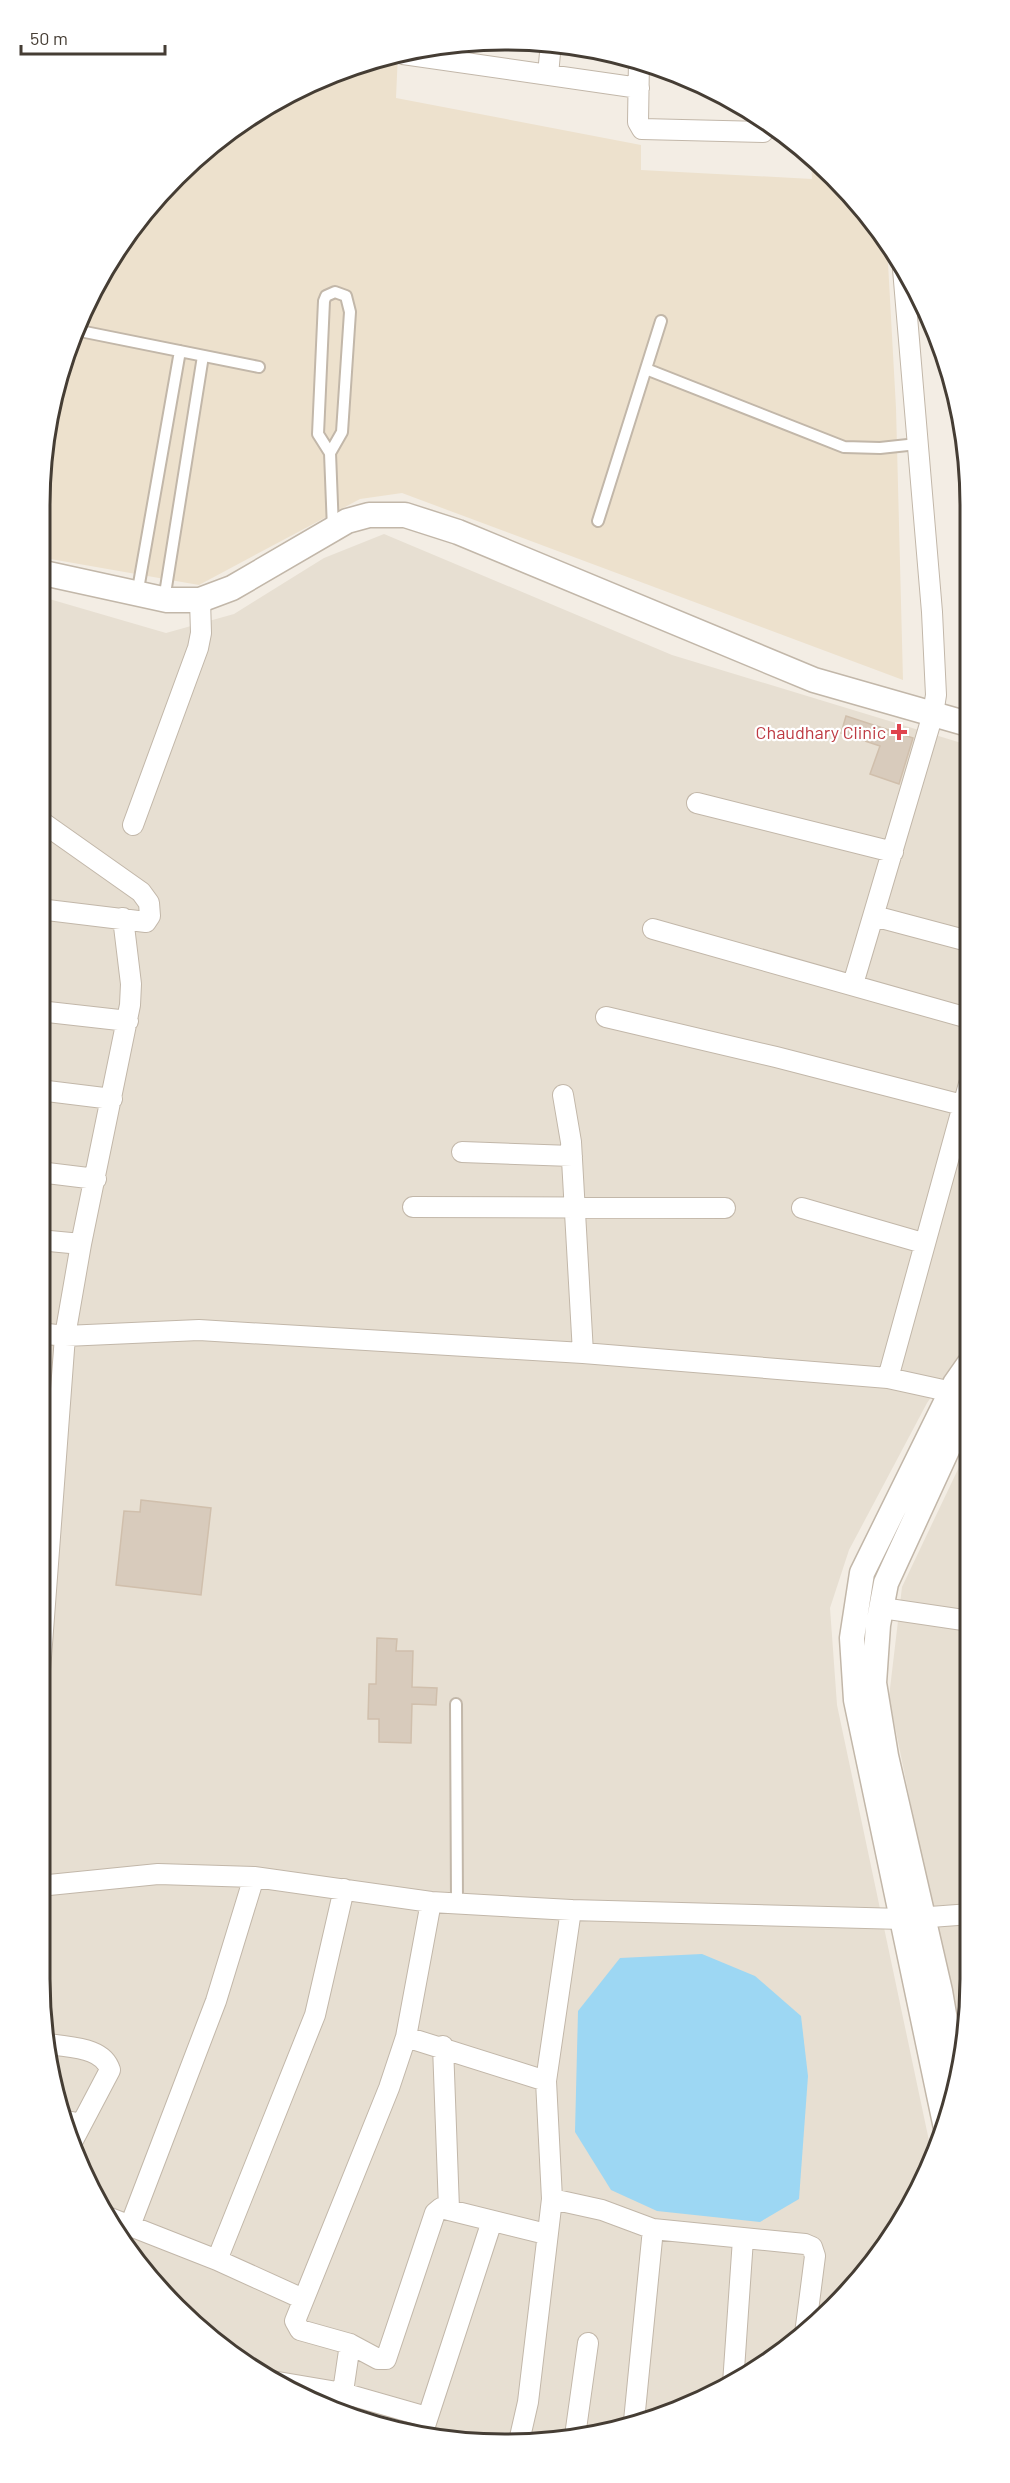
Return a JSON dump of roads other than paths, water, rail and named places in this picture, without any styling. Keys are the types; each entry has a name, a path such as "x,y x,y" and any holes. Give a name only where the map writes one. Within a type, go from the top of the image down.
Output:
{"street":[{"path":"548,75 550,52"},
{"path":"423,57 639,88"},
{"path":"639,70 638,122 642,129 764,131"},
{"path":"853,984 933,714 936,695 904,287"},
{"path":"50,575 164,600 200,600 232,588 346,521 369,515 405,515 458,532 814,680 960,722"},
{"path":"133,825 198,648 201,633 200,600"},
{"path":"697,803 893,852"},
{"path":"50,828 141,892 149,903 150,916 146,922 50,910"},
{"path":"874,916 960,939"},
{"path":"50,1537 65,1336 81,1244 128,1021 131,984 123,918"},
{"path":"653,929 960,1016"},
{"path":"50,1012 128,1021"},
{"path":"606,1017 776,1057 960,1104"},
{"path":"50,1091 112,1099"},
{"path":"562,1095 572,1156 573,1208 583,1353"},
{"path":"888,1377 960,1112"},
{"path":"462,1152 572,1156"},
{"path":"50,1173 96,1179"},
{"path":"413,1208 725,1208"},
{"path":"802,1208 923,1244"},
{"path":"50,1241 81,1244"},
{"path":"50,1334 65,1336 199,1330 583,1353 888,1377 960,1397"},
{"path":"952,2067 856,1700 852,1638 862,1573 960,1399"},
{"path":"942,2104 874,1683 886,1583 960,1422"},
{"path":"882,1608 960,1620"},
{"path":"50,1885 158,1874 254,1877 431,1902 571,1910 913,1918 960,1915"},
{"path":"130,2226 216,2001 254,1877"},
{"path":"217,2260 315,2015 345,1889"},
{"path":"431,1902 406,2037 389,2088 295,2320 300,2330 350,2344 378,2359 388,2357 435,2213 441,2208 449,2208 546,2234"},
{"path":"521,2433 528,2402 546,2234 552,2199 546,2081 571,1910"},
{"path":"406,2037 442,2046 546,2081"},
{"path":"54,2045 101,2055 108,2062 110,2070 108,2078 73,2121"},
{"path":"442,2046 449,2208"},
{"path":"552,2199 602,2210 653,2229 805,2244 812,2247 815,2256 807,2318"},
{"path":"301,2386 343,2392 424,2426 492,2220"},
{"path":"121,2222 217,2260 303,2299"},
{"path":"635,2414 653,2229"},
{"path":"734,2371 743,2238"},
{"path":"576,2428 588,2343"},
{"path":"341,2403 350,2344"}],"lane":[{"path":"330,453 342,432 350,312 346,296 335,292 326,296 324,301 318,434 330,453 333,529"},
{"path":"598,521 661,321"},
{"path":"84,332 259,367"},
{"path":"137,595 180,351"},
{"path":"164,600 203,356"},
{"path":"646,369 844,447 880,448 917,444"},
{"path":"456,1704 457,1902"}],"water":[{"path":"702,1954 755,1976 801,2016 808,2076 799,2199 760,2222 657,2211 611,2190 575,2132 578,2011 620,1958"}],"place":[{"name":"Chaudhary Clinic","path":"899,732"}]}
